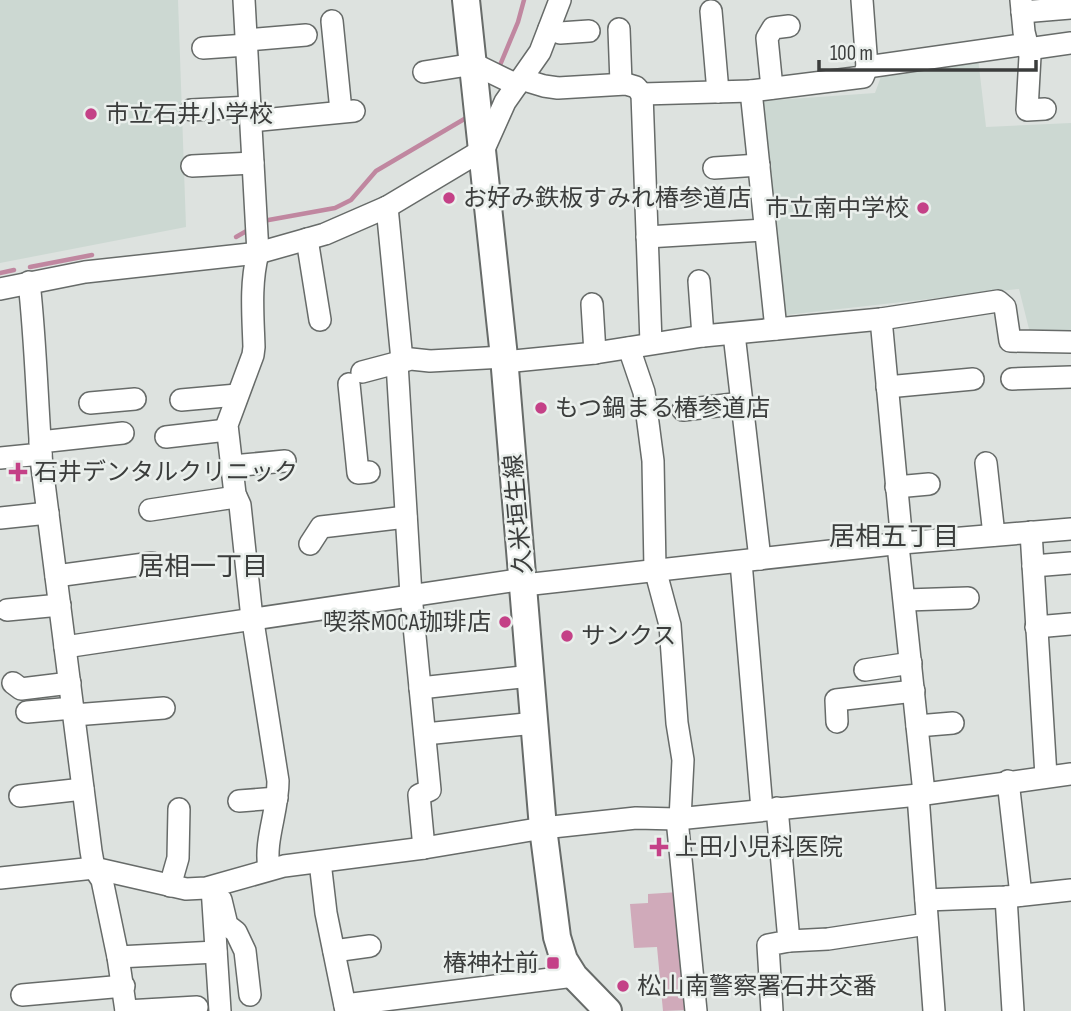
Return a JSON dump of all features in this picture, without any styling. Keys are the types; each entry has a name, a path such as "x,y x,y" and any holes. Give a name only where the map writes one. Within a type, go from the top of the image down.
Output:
{"main road":[{"name":"久米垣生線","path":"466,0 500,75 484,149 524,582 543,828 557,937 564,960 574,976 608,1011"}],"street":[{"path":"244,0 258,253 253,271 253,355 228,420 227,430 236,497 240,505 253,619 276,768 277,798 267,848 269,870"},
{"path":"500,75 535,61 560,0"},
{"path":"642,94 762,90 863,77 867,67 862,0"},
{"path":"1045,108 1027,110 1028,46 1022,6 1071,8"},
{"path":"711,11 718,92"},
{"path":"191,110 251,114 348,111 332,21"},
{"path":"776,329 759,165 762,90 767,38 773,28 789,26"},
{"path":"549,29 560,33 589,31"},
{"path":"619,29 621,83"},
{"path":"203,48 306,35"},
{"path":"867,67 1071,43"},
{"path":"424,72 500,75 558,88 621,83 636,87 642,94 651,343"},
{"path":"0,289 85,272 258,253 325,234 387,207 484,149 505,102 500,75"},
{"path":"192,166 253,163"},
{"path":"714,168 759,165"},
{"path":"387,207 411,596 430,790 419,795 424,848"},
{"path":"647,237 765,230"},
{"path":"307,239 320,320"},
{"path":"699,281 703,336"},
{"path":"29,282 35,339 40,448 83,789 94,868 102,880 124,986 126,1011 197,1007"},
{"path":"369,472 358,473 350,381 398,366 595,353 703,336 881,318 998,301 1005,307 1010,341 1071,342"},
{"path":"592,304 595,353"},
{"path":"881,318 917,726 934,1011"},
{"path":"734,334 743,403 750,561 770,808 789,941"},
{"path":"629,348 644,392 653,461 655,569 670,625 674,661 677,723 683,760 679,819 696,1011"},
{"path":"1012,379 1071,377"},
{"path":"887,387 973,379"},
{"path":"181,400 237,395"},
{"path":"0,458 115,434 97,403 135,399"},
{"path":"683,410 743,403"},
{"path":"166,437 227,430"},
{"path":"232,466 285,461"},
{"path":"986,463 994,535"},
{"path":"896,486 929,484"},
{"path":"150,510 236,497"},
{"path":"0,518 48,513"},
{"path":"310,544 321,527 406,517"},
{"path":"65,647 524,582 1071,529"},
{"path":"1031,532 1046,776"},
{"path":"56,576 152,563"},
{"path":"1033,566 1071,563"},
{"path":"906,600 968,598"},
{"path":"7,610 60,605"},
{"path":"1036,627 1071,625"},
{"path":"865,670 911,663"},
{"path":"420,688 531,676"},
{"path":"13,682 21,689 70,683"},
{"path":"837,722 836,700 914,691"},
{"path":"27,712 164,708"},
{"path":"425,734 535,723"},
{"path":"917,726 953,723"},
{"path":"0,878 94,868 186,889 215,887 269,870 543,828 636,818 679,819 921,794 1071,774"},
{"path":"1008,781 1014,896 1013,1011"},
{"path":"20,796 83,789"},
{"path":"239,801 277,798"},
{"path":"170,886 176,869 174,822"},
{"path":"320,862 326,913 346,1008 574,976"},
{"path":"215,887 220,1011"},
{"path":"215,887 224,919 236,932 245,951 250,995"},
{"path":"926,900 1071,890"},
{"path":"772,1011 768,945 927,923"},
{"path":"334,951 370,946"},
{"path":"118,957 216,952"},
{"path":"22,995 124,986"}],"shaded area":[{"name":"市立石井小学校","path":"0,0 178,0 186,227 0,263"},
{"name":"市立南中学校","path":"978,58 986,127 1071,123 1071,337 1031,337 1019,289 786,315 762,101 875,93 883,71"},
{"path":"679,892 689,1010 663,1011 657,947 634,948 630,904 648,903 648,894"}],"waterway":[{"path":"498,70 524,0"},
{"path":"263,221 335,208 351,200 376,171 466,118"},
{"path":"236,237 250,229"},
{"path":"30,267 92,255"},
{"path":"0,273 14,270"}],"place":[{"name":"市立石井小学校","path":"91,114"},
{"name":"お好み鉄板すみれ椿参道店","path":"449,198"},
{"name":"市立南中学校","path":"923,208"},
{"name":"もつ鍋まる椿参道店","path":"541,408"},
{"name":"石井デンタルクリニック","path":"18,472"},
{"name":"喫茶MOCA珈琲店","path":"505,622"},
{"name":"サンクス","path":"567,636"},
{"name":"上田小児科医院","path":"659,847"},
{"name":"椿神社前","path":"553,963"},
{"name":"松山南警察署石井交番","path":"623,986"}],"district":[{"name":"居相五丁目","path":"894,536"},
{"name":"居相一丁目","path":"203,566"}]}
